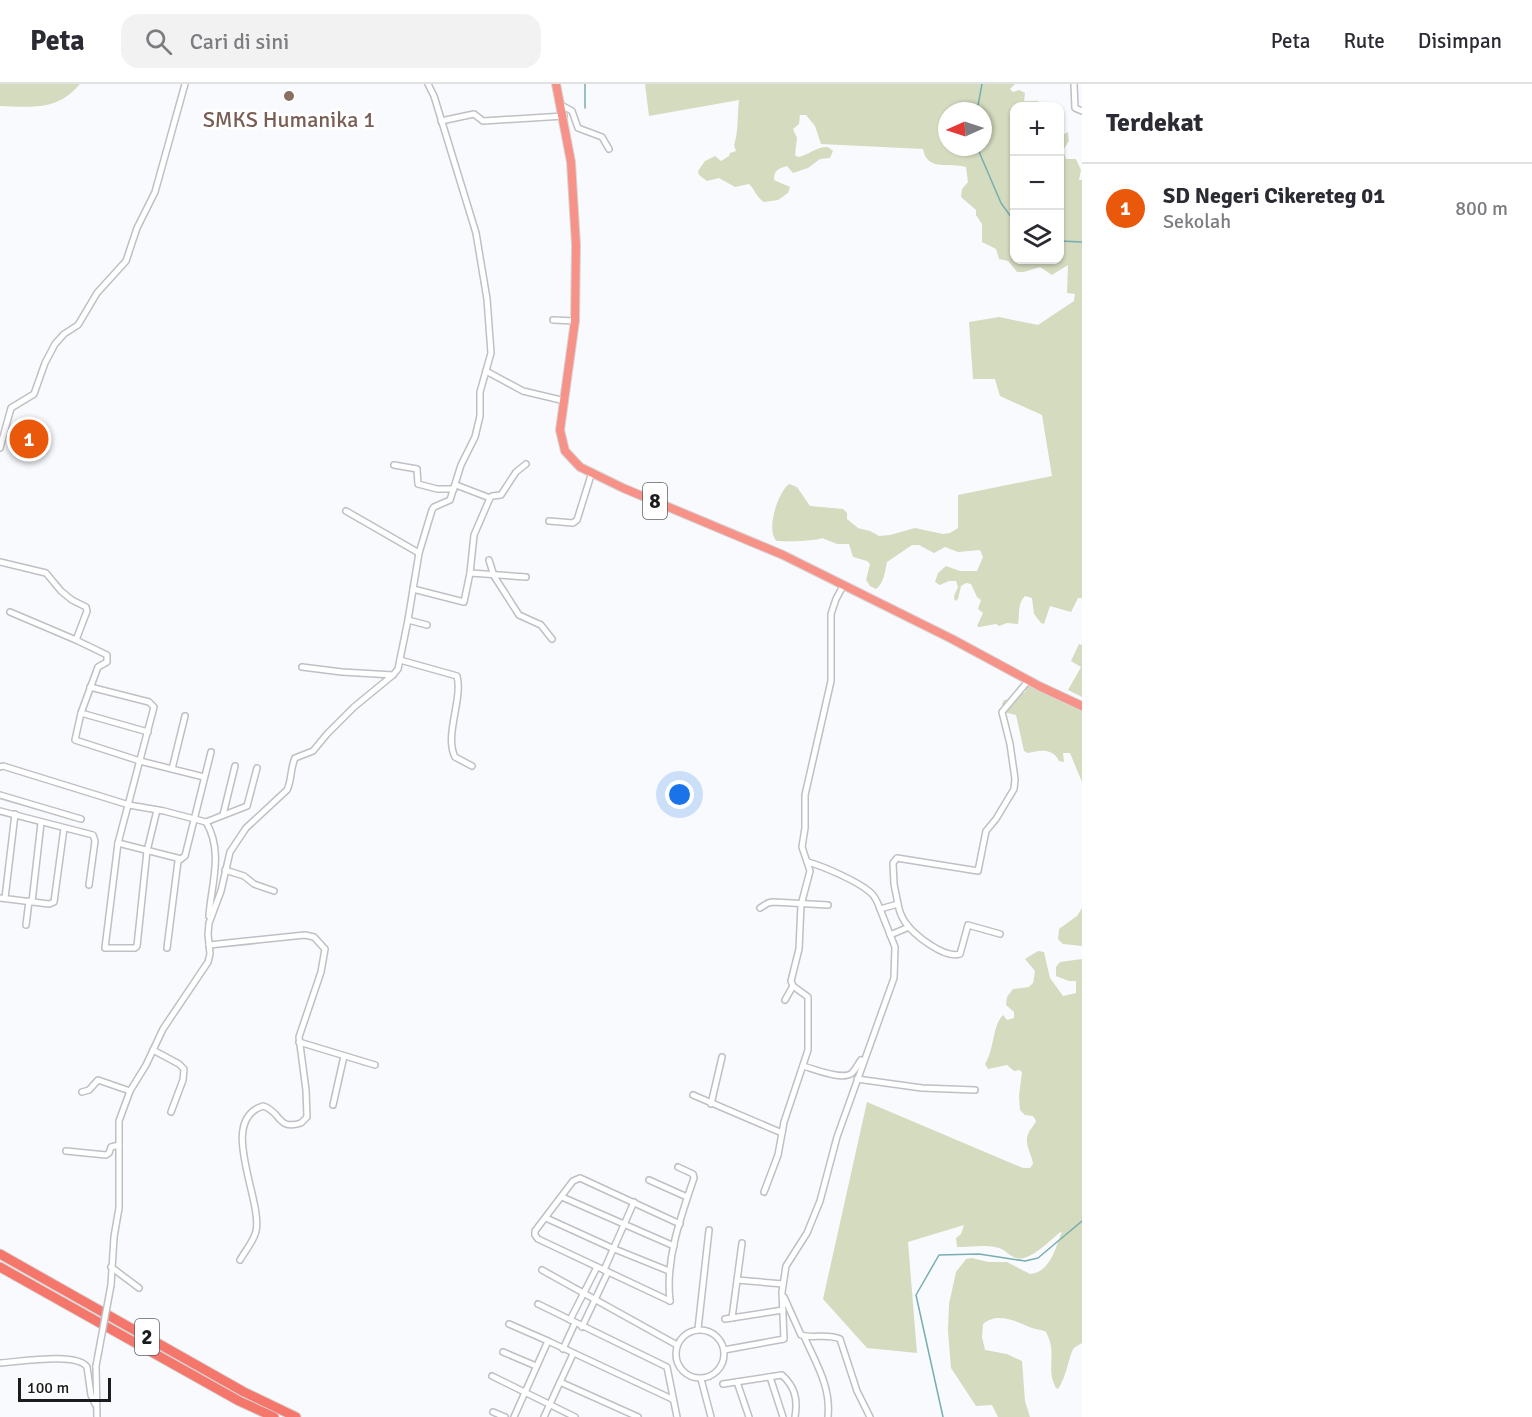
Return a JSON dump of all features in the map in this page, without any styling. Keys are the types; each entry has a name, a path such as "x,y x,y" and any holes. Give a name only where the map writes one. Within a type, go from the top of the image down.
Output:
{"highway":[{"name":"8","path":"556,84 564,116 571,162 575,218 575,321 560,430 561,443 574,462 623,488 773,551 952,639 1028,681 1082,706"},
{"name":"2","path":"0,1254 244,1392 296,1417"},
{"name":"2","path":"0,1267 239,1401 274,1417"}],"street":[{"path":"0,448 11,408 34,394 45,363 55,344 64,334 78,325 98,293 126,261 139,222 155,192 185,84"},
{"path":"209,923 221,891 230,852 242,833 287,790 295,758 314,751 333,727 393,675 400,660 419,553 434,507 450,500 461,465 478,427 480,392 491,353 481,260 476,233 428,84"},
{"path":"1074,84 1074,105 1082,111"},
{"path":"561,105 572,111 578,128 602,137 609,149"},
{"path":"441,121 474,114 483,121 564,116"},
{"path":"553,320 575,321"},
{"path":"486,371 523,391 565,401"},
{"path":"394,465 417,469 418,484 437,489 455,487 490,498 501,495 516,472 526,464"},
{"path":"549,521 573,523 577,520 582,497 592,472"},
{"path":"413,589 464,602 474,535 490,498"},
{"path":"346,511 419,553"},
{"path":"489,560 494,576 519,615 541,625 552,639"},
{"path":"0,562 46,573 61,591 86,607 87,611 76,640"},
{"path":"470,573 526,577"},
{"path":"764,1192 772,1173 809,1040 807,1022 809,999 807,994 793,986 791,981 799,949 801,903 810,871 802,844 805,828 805,795 831,681 831,614 843,586"},
{"path":"10,612 107,655 108,662 98,668 90,687 75,740 140,761 204,777"},
{"path":"408,620 427,625"},
{"path":"400,660 457,676 452,749 455,757 472,766"},
{"path":"302,667 393,675"},
{"path":"1000,933 968,925 960,954 953,955 934,947 909,927 900,913 894,884 893,862 897,858 978,871 986,831 1014,789 1015,779 1010,744 1002,712 1028,681"},
{"path":"90,687 152,704 154,708 118,843 105,948 135,948 137,946 147,850 157,810"},
{"path":"81,713 148,732"},
{"path":"172,769 185,716"},
{"path":"167,948 178,861 185,856 211,752"},
{"path":"1,766 129,805 206,822 247,806 257,768"},
{"path":"223,815 235,766"},
{"path":"0,795 81,819"},
{"path":"0,811 95,837 89,885"},
{"path":"15,814 3,898 49,904 55,899 64,828"},
{"path":"96,1417 96,1366 111,1285 119,1208 118,1125 130,1091 174,1012 210,958 209,923 216,862 214,841 206,822"},
{"path":"26,925 41,823"},
{"path":"118,843 181,859"},
{"path":"724,1350 784,1339 782,1292 786,1266 807,1233 820,1201 837,1137 894,978 896,953 872,894 826,868 808,861"},
{"path":"225,870 244,876 254,884 274,891"},
{"path":"760,908 771,903 828,905"},
{"path":"880,909 897,904"},
{"path":"890,935 909,927"},
{"path":"209,945 305,934 314,937 323,945 325,956 304,1018 299,1042 306,1090 307,1112 304,1121 297,1124 286,1124 279,1120 269,1108 263,1106 251,1112 244,1125 243,1147 255,1209 256,1231 240,1260"},
{"path":"785,1000 793,986"},
{"path":"299,1042 375,1065"},
{"path":"153,1050 184,1069 183,1080 171,1112"},
{"path":"803,1066 839,1076 848,1076 867,1050"},
{"path":"333,1105 344,1056"},
{"path":"711,1104 722,1057"},
{"path":"857,1079 922,1088 975,1090"},
{"path":"82,1092 90,1090 98,1080 130,1091"},
{"path":"693,1095 782,1133"},
{"path":"66,1151 106,1155 111,1147 119,1145"},
{"path":"678,1167 694,1176 669,1271 670,1301 536,1238 535,1231 573,1181 580,1178 680,1224"},
{"path":"649,1180 687,1197"},
{"path":"562,1197 674,1246"},
{"path":"582,1326 606,1271 622,1224 634,1202"},
{"path":"546,1218 669,1271"},
{"path":"698,1329 709,1230"},
{"path":"732,1318 742,1243"},
{"path":"563,1349 597,1267"},
{"path":"111,1268 139,1288"},
{"path":"542,1270 677,1345"},
{"path":"737,1280 783,1284"},
{"path":"782,1292 798,1332 804,1336 824,1378 828,1397 828,1417"},
{"path":"538,1304 664,1365 668,1369 676,1417"},
{"path":"725,1319 783,1310"},
{"path":"509,1324 672,1399"},
{"path":"698,1329 707,1330 721,1341 724,1350 721,1366 709,1377 701,1379 691,1377 677,1364 675,1355 677,1345 689,1332 698,1329"},
{"path":"804,1336 840,1338 857,1391 870,1417"},
{"path":"514,1417 548,1341"},
{"path":"503,1352 536,1366"},
{"path":"544,1417 573,1354"},
{"path":"0,1363 67,1358 79,1360 87,1367 91,1395 95,1404"},
{"path":"723,1384 782,1375 792,1384 796,1395 795,1417"},
{"path":"492,1376 575,1417"},
{"path":"770,1377 783,1417"},
{"path":"701,1379 711,1417"},
{"path":"560,1382 638,1417"},
{"path":"737,1382 749,1417"},
{"path":"493,1412 505,1417"}],"green space":[{"path":"0,84 80,84 71,93 53,103 23,107 0,106"},
{"path":"645,84 1015,84 1010,89 1013,92 1019,90 1025,93 1024,101 1038,102 1010,102 1010,263 999,259 996,249 982,242 982,224 976,215 976,210 961,197 962,189 968,182 966,167 940,165 929,161 923,149 821,144 815,126 806,115 800,115 799,124 793,129 797,138 795,155 802,156 823,147 828,147 833,151 830,158 820,159 808,168 793,173 787,166 777,170 774,180 790,187 788,193 778,200 764,202 749,184 735,187 719,178 707,181 699,175 698,171 705,161 715,156 721,161 736,151 734,145 739,100 649,116"},
{"path":"1068,132 1069,141 1064,148 1064,134"},
{"path":"1064,153 1066,159 1076,159 1081,170 1079,180 1082,180 1082,598 1078,598 1071,612 1050,606 1044,624 1041,623 1034,614 1032,598 1025,596 1020,606 1018,624 977,626 983,613 978,609 981,600 977,597 971,584 966,583 961,586 958,599 955,601 954,596 958,587 956,581 940,585 935,582 938,573 946,566 960,571 977,571 983,557 980,550 958,552 945,547 934,553 919,545 912,545 887,562 885,573 876,589 866,580 870,564 853,557 849,544 837,544 822,538 807,541 777,541 772,529 774,512 781,495 789,484 797,487 810,506 843,509 847,513 847,519 858,528 879,536 915,528 943,534 950,533 958,528 958,495 1052,476 1042,415 1000,396 995,379 973,379 969,322 999,317 1038,325 1074,301 1075,294 1067,293 1068,265 1052,275 1040,267 1017,272 1010,264 1064,264"},
{"path":"1079,644 1082,645 1082,697 1068,690 1081,667 1071,661"},
{"path":"1028,681 1082,707 1082,782 1070,753 1063,753 1064,762 1059,761 1050,752 1028,753 1024,751 1016,715 1007,713 1002,704 1004,700 1012,699 1025,692"},
{"path":"1082,908 1082,946 1063,944 1058,939 1059,929 1077,916"},
{"path":"1038,951 1044,952 1050,978 1063,996 1076,993 1076,981 1056,976 1056,967 1060,962 1082,959 1082,1343 1072,1350 1058,1389 1051,1374 1051,1347 1046,1332 1001,1318 989,1320 983,1324 982,1337 985,1350 1007,1354 1022,1361 1025,1401 1030,1417 998,1417 992,1405 976,1406 951,1368 948,1331 949,1304 956,1272 966,1259 972,1258 988,1262 1007,1262 1030,1274 1037,1273 1051,1258 1062,1231 1034,1253 1020,1259 994,1247 957,1247 956,1238 961,1234 964,1225 908,1242 917,1353 867,1348 823,1299 867,1102 1023,1168 1030,1168 1033,1164 1027,1138 1036,1121 1033,1116 1025,1115 1020,1110 1022,1072 1014,1071 1007,1065 988,1069 985,1064 999,1020 1003,1015 1007,1020 1014,1018 1014,1012 1006,1005 1007,997 1013,989 1029,987 1033,983 1035,971 1025,959"}],"waterway":[{"path":"585,84 585,108"},
{"path":"979,102 982,84"},
{"path":"981,156 1001,203 1010,215"},
{"path":"1064,241 1082,242"},
{"path":"943,1417 916,1295 939,1255 979,1254 1025,1261 1038,1258 1082,1221"}],"place":[{"name":"SMKS Humanika 1","path":"289,96"},
{"name":"SD Negeri Cikereteg 01","path":"29,439"}]}
